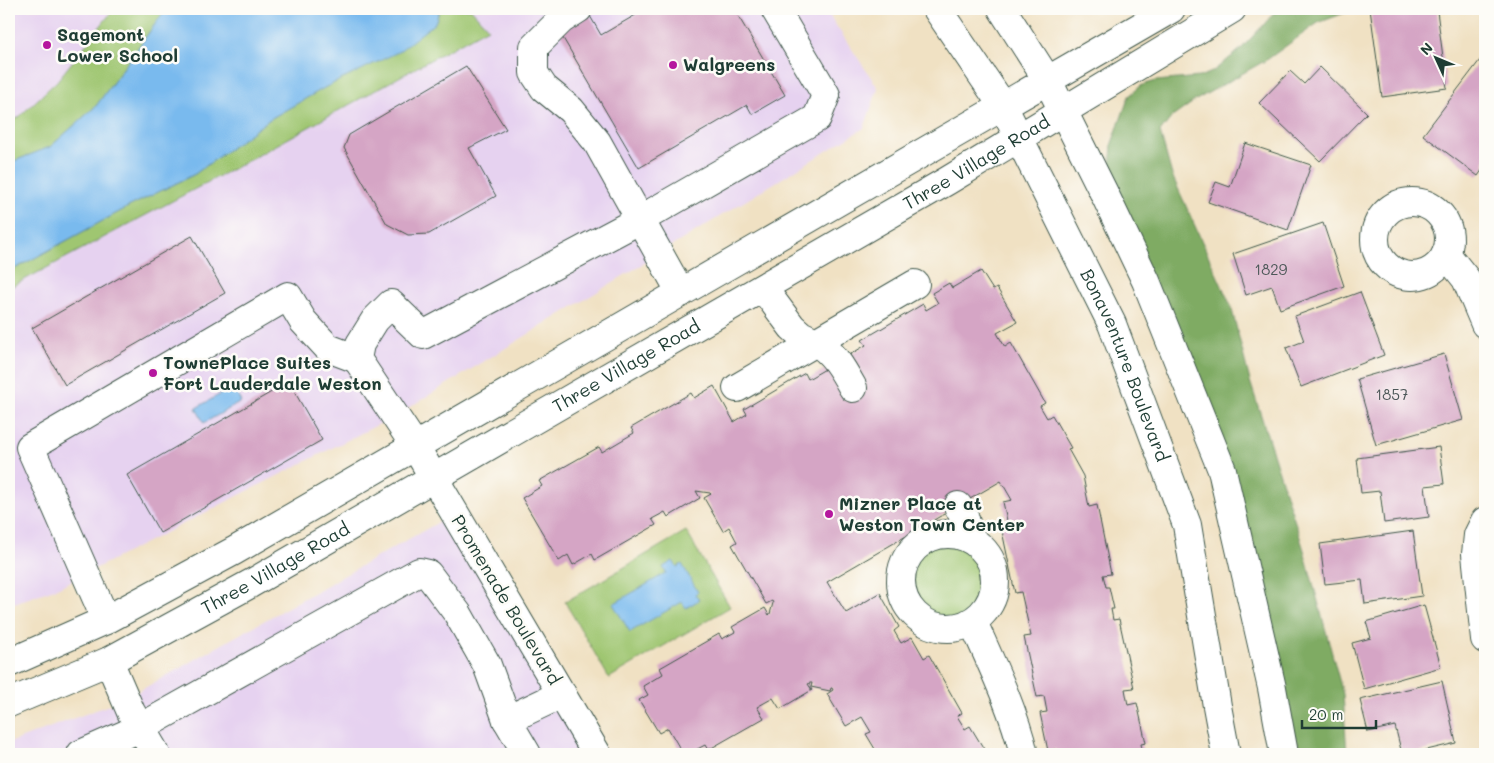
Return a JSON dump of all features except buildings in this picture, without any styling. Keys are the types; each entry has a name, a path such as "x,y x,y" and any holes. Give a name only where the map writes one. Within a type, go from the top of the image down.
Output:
{"street":[{"path":"578,9 561,20 534,47 534,73 544,88 571,110 597,142 681,293"},
{"path":"106,620 30,447 288,296 303,322 328,348 357,359 360,344 375,320 391,304 423,335 641,219 817,118 826,95 775,9"},
{"name":"Bonaventure Boulevard","path":"937,9 1003,106 1112,324 1187,525 1226,754"},
{"path":"1002,9 1048,80 1146,281 1222,470 1272,688 1284,754"},
{"name":"Three Village Road","path":"9,663 106,620 234,551 1172,9"},
{"name":"Three Village Road","path":"9,703 108,661 250,584 947,181 1232,9"},
{"path":"1446,254 1466,280 1485,324"},
{"path":"737,388 915,284"},
{"path":"763,288 792,327 801,335 816,342 830,353 853,388"},
{"name":"Promenade Boulevard","path":"357,359 415,446 597,754"},
{"path":"958,506 965,519 970,539"},
{"path":"1485,521 1478,535 1476,554 1485,639"},
{"path":"955,534 970,539 983,548 992,561 996,575 996,588 991,601 984,613 973,622 958,628 942,629 927,624 914,615 905,601 901,588 901,574 905,560 924,540 939,535 955,534"},
{"path":"81,754 140,728 415,573 424,572 428,574 458,614 487,665 507,720 527,754"},
{"path":"973,622 997,675 1020,736 1024,754"},
{"path":"108,661 131,712 156,754"},
{"path":"507,720 562,694"}],"shaded area":[{"name":"Sagemont Lower School","path":"9,9 114,9 57,81 18,118 9,122"},
{"path":"471,9 825,9 878,88 864,128 395,416 57,588 9,605 9,288 242,164 487,28"},
{"path":"455,513 597,754 9,754 9,743 125,699"}],"green space":[{"path":"114,9 166,9 96,106 50,147 9,163 9,122 18,118 57,81"},
{"path":"440,9 471,9 488,28 242,164 9,288 9,272 130,206 195,174 270,119 435,23"},
{"path":"1278,9 1355,9 1318,23 1268,59 1196,100 1171,118 1160,132 1172,175 1231,306 1250,381 1304,550 1343,694 1347,754 1303,754 1272,688 1262,629 1110,177 1112,143 1129,96 1142,85 1156,81 1199,77 1212,72 1241,49"},
{"path":"686,531 730,607 609,678 565,602"},
{"path":"948,534 966,537 982,547 992,563 995,581 992,599 982,615 966,625 948,628 930,625 914,615 904,599 901,581 904,563 914,547 930,537"}],"water":[{"path":"166,9 440,9 435,23 398,52 326,87 270,119 195,174 130,206 9,272 9,163 50,147 96,106"},
{"path":"233,387 241,402 204,423 196,408"},
{"path":"673,561 677,567 682,564 698,592 695,594 699,600 686,608 682,602 630,632 613,604 666,573 663,567"}],"place":[{"name":"Sagemont Lower School","path":"47,45"},
{"name":"Walgreens","path":"673,65"},
{"name":"TownePlace Suites Fort Lauderdale Weston","path":"153,373"},
{"name":"Mizner Place at Weston Town Center","path":"829,514"}]}
